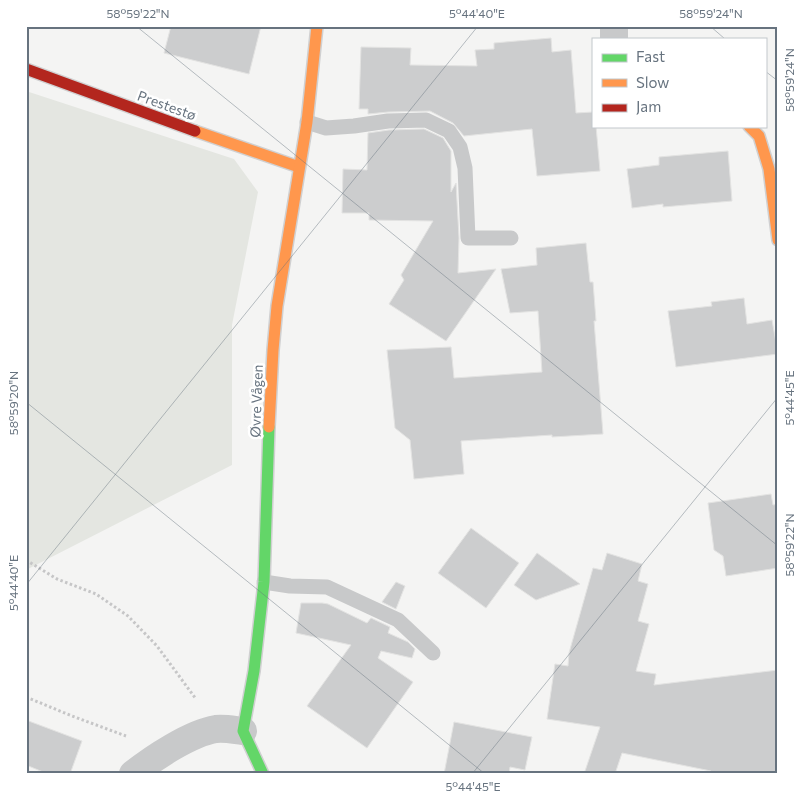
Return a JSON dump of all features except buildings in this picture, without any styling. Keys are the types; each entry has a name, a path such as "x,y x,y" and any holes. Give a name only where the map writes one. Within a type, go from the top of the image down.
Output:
{"street":[{"name":"Øvre Vågen","path":"243,731 254,671 264,582 273,350 277,306 307,122 317,26"},
{"name":"Prestestø","path":"26,69 299,168"},
{"path":"751,128 759,136 769,169 778,240"},
{"path":"133,774 188,739 214,729 223,728 243,731 256,763 263,774"}],"lane":[{"path":"307,122 326,128 426,120 449,131 460,147 465,168 468,238 511,238"},
{"path":"264,582 290,586 327,587 398,620 433,653"}],"path":[{"path":"26,560 57,579 96,594 128,616 157,646 196,700 214,729"},
{"path":"26,697 122,735 162,754"}],"shaded area":[{"path":"26,91 234,159 258,192 232,325 232,465 26,570"}],"traffic: fast":[{"path":"263,774 243,731 254,671 264,582 269,427"}],"traffic: slow":[{"path":"269,427 277,306 307,122 317,26"},
{"path":"751,128 759,136 769,169 778,240"},
{"path":"195,131 299,167"}],"traffic: jam":[{"path":"26,69 195,131"}]}
